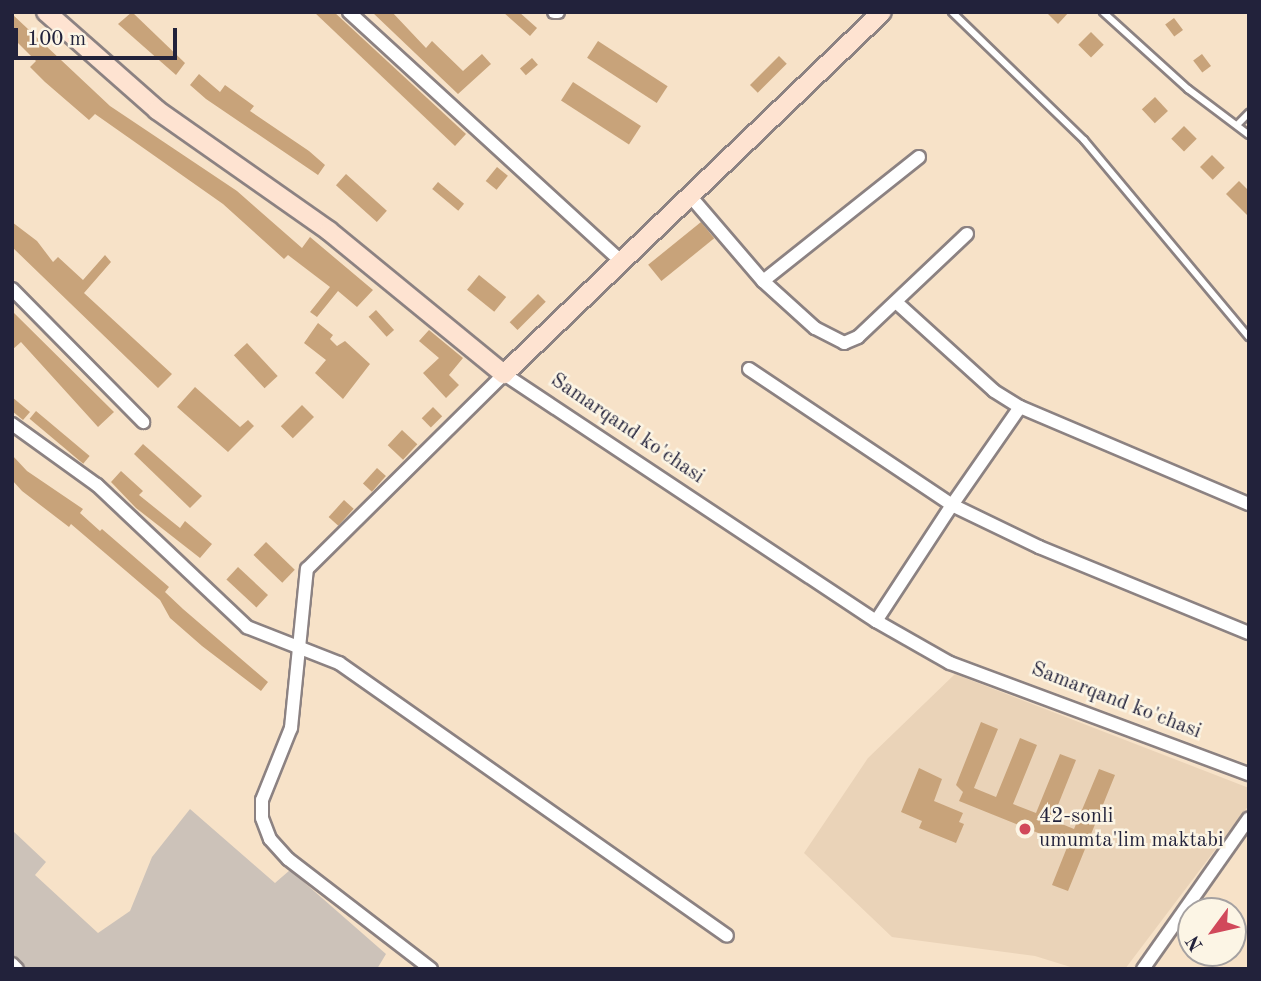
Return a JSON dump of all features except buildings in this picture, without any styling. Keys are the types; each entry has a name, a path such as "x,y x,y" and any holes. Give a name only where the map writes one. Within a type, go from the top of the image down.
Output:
{"street":[{"name":"Samarqand ko'chasi","path":"46,12 157,110 329,231 504,374 876,621 950,663 1247,769"},
{"path":"349,12 621,261"},
{"path":"431,969 288,859 270,839 262,800 291,728 302,649 307,569 504,374 691,197 877,14"},
{"path":"763,281 919,157"},
{"path":"691,197 763,281 814,328 844,343 858,337 967,234"},
{"path":"12,289 144,422"},
{"path":"897,302 994,391 1020,407 1249,504"},
{"path":"749,369 952,505 1039,547 1249,633"},
{"path":"876,621 1020,407"},
{"path":"12,424 97,485 247,627 339,663 727,936"},
{"path":"1143,969 1249,818"},
{"path":"12,964 17,969"}],"lane":[{"path":"953,12 1084,140 1249,337"},
{"path":"1103,12 1188,89 1238,124 1249,135"},
{"path":"1238,124 1249,113"}],"shaded area":[{"name":"42-sonli umumta'lim maktabi","path":"955,674 1249,788 1249,805 1125,969 1077,969 1035,956 892,937 804,853 868,758"},
{"path":"190,809 275,883 290,870 386,954 377,969 24,969 12,957 12,830 46,862 35,875 98,933 130,911 152,857"}],"place":[{"name":"42-sonli umumta'lim maktabi","path":"1025,829"}]}
